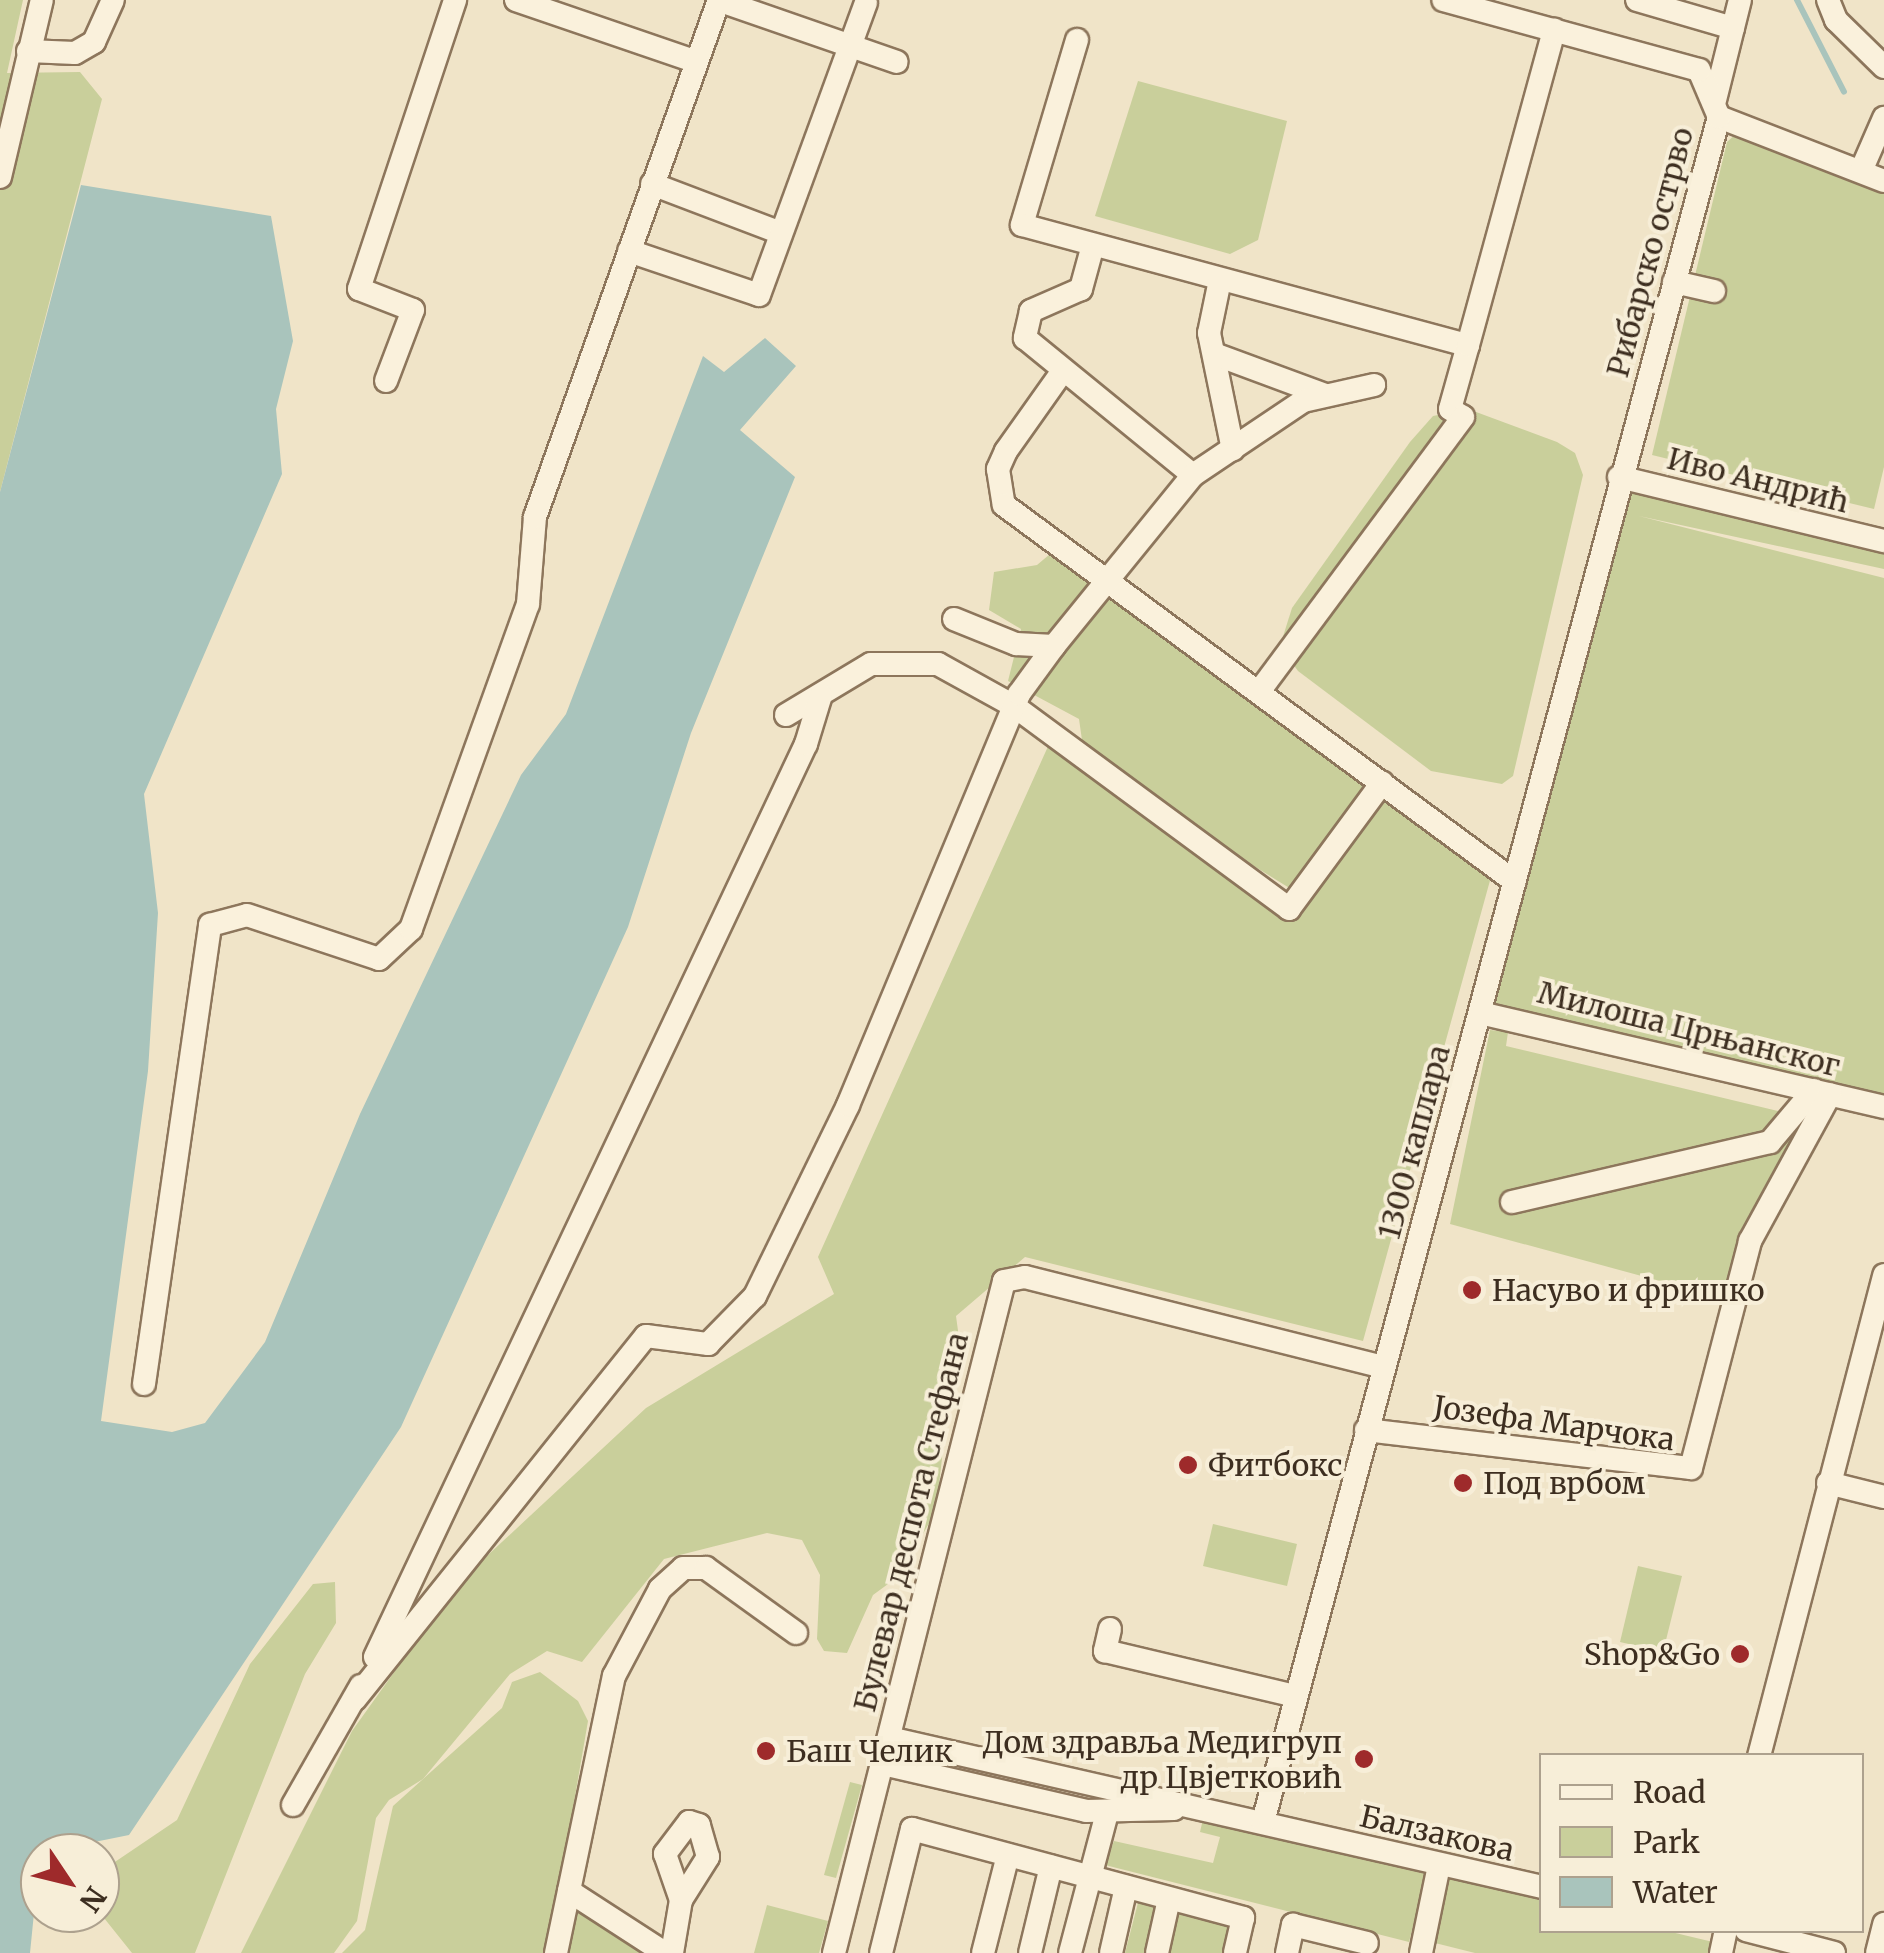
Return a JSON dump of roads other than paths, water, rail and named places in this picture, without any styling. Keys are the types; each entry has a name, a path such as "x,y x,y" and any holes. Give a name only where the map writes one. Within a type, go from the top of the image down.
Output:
{"street":[{"path":"0,178 42,0"},
{"path":"0,60 75,53 94,42 113,0"},
{"path":"386,380 412,310 359,288 455,0"},
{"path":"516,0 697,62"},
{"path":"144,1384 210,925 247,915 379,959 411,929 528,604 535,517 718,0 896,62"},
{"name":"Рибарско острво","path":"1443,0 1699,70 1717,108 1674,282 1619,476"},
{"path":"1636,0 1734,28"},
{"path":"1740,0 1717,108 1884,181"},
{"path":"1828,0 1836,20 1884,67"},
{"path":"628,250 759,295 866,3"},
{"path":"1260,690 1463,418 1450,408 1554,30"},
{"path":"1077,40 1022,225 1468,345"},
{"path":"1862,172 1884,118"},
{"path":"652,184 782,233"},
{"path":"1092,245 1081,289 1039,305 1024,328 1032,348 1193,475"},
{"path":"1220,280 1209,333 1217,355 1233,450"},
{"path":"1674,282 1714,291"},
{"path":"1217,355 1324,395"},
{"path":"1062,372 1006,451 998,498 1514,881"},
{"path":"355,1699 646,1336 708,1344 755,1296 848,1105 910,938 1014,706 1054,646 1193,475 1324,395 1374,385"},
{"name":"Иво Андрић","path":"1619,476 1884,541"},
{"name":"1300 каплара","path":"1263,1822 1619,476"},
{"path":"954,619 1016,644 1054,646"},
{"path":"786,715 898,657 938,664 1014,706 1289,909 1382,782"},
{"path":"293,1805 355,1699 806,744 821,694"},
{"name":"Милоша Црњанског","path":"1480,1013 1884,1106"},
{"path":"1512,1202 1770,1142 1822,1092"},
{"name":"Јозефа Марчока","path":"1366,1430 1691,1468 1750,1241 1822,1092"},
{"path":"1760,1753 1884,1275"},
{"name":"Булевар деспота Стефана","path":"834,1953 1004,1281 1026,1278 1384,1368"},
{"path":"1828,1482 1884,1497"},
{"path":"556,1953 614,1676 660,1590 683,1568 706,1568 796,1633"},
{"path":"1110,1630 1105,1651 1296,1696"},
{"name":"Балзакова","path":"889,1738 1539,1886"},
{"name":"Балзакова","path":"883,1764 1108,1813 1202,1808"},
{"path":"1070,1953 1108,1813"},
{"path":"881,1953 912,1829 1243,1918 1235,1953"},
{"path":"983,1953 1008,1855"},
{"path":"1422,1953 1439,1865"},
{"path":"1030,1953 1050,1866"},
{"path":"1111,1953 1126,1887"},
{"path":"569,1891 669,1953 681,1900"},
{"path":"1156,1953 1170,1899"},
{"path":"1877,1953 1884,1924"},
{"path":"1287,1953 1293,1925 1366,1943"},
{"path":"1757,1933 1834,1953"}],"water":[{"path":"81,185 271,216 293,341 276,409 282,474 144,794 158,913 148,1071 101,1421 172,1432 205,1423 265,1342 360,1114 521,775 566,714 703,356 724,372 765,338 796,366 740,430 795,477 691,733 628,927 401,1427 129,1835 20,1833 20,1933 32,1933 30,1953 0,1953 0,492"}],"waterway":[{"path":"1797,0 1844,92"}],"place":[{"name":"Насуво и фришко","path":"1472,1290"},
{"name":"Фитбокс","path":"1188,1465"},
{"name":"Под врбом","path":"1463,1483"},
{"name":"Shop&Go","path":"1740,1654"},
{"name":"Баш Челик","path":"766,1751"},
{"name":"Дом здравља Медигруп др Цвјетковић","path":"1364,1759"}]}
